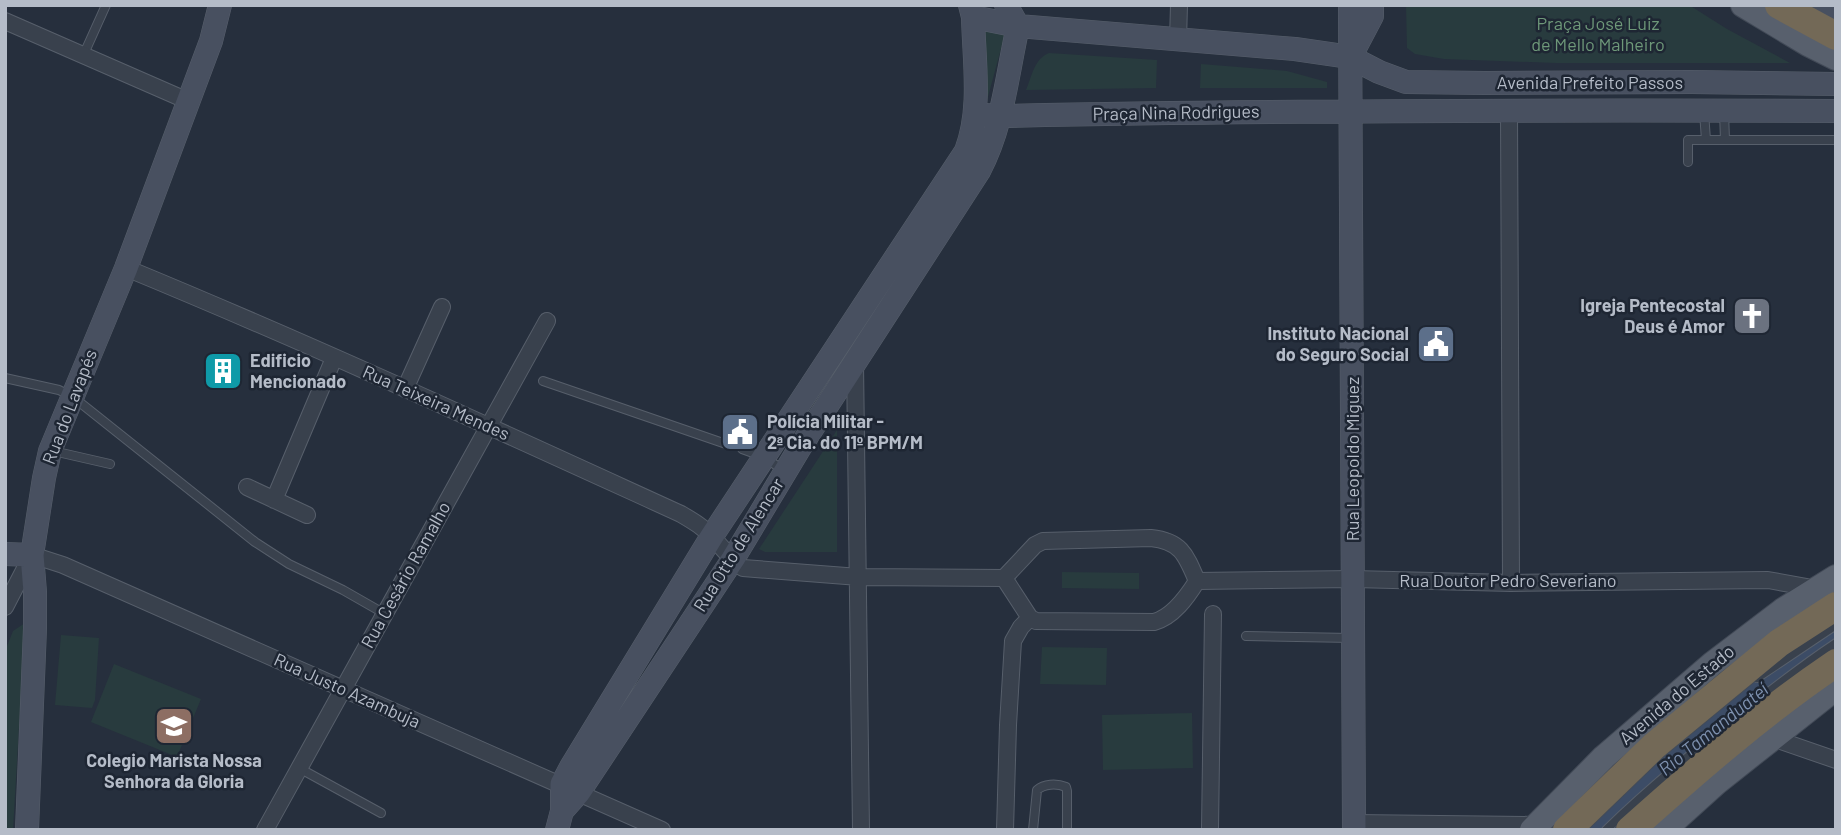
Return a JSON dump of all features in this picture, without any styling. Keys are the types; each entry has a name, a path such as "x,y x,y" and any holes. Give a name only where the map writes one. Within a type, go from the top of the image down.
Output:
{"highway":[{"path":"1779,5 1836,36"},
{"name":"Avenida do Estado","path":"1567,830 1654,746 1779,643 1830,590"},
{"path":"1630,830 1763,716 1836,663"}],"main road":[{"name":"Rua do Lavapés","path":"27,830 35,628 32,555 50,451 125,268 211,41 220,5"},
{"path":"1006,5 1018,26"},
{"name":"Rua Leopoldo Miguez","path":"1350,5 1354,827"},
{"path":"972,11 1018,26 1295,49 1350,57 1372,16 1372,5"},
{"path":"1743,5 1836,58"},
{"path":"1819,5 1836,13"},
{"name":"Rua Otto de Alencar","path":"571,788 570,767 712,536 966,151 976,114 972,11"},
{"name":"Rua Otto de Alencar","path":"571,788 733,559 785,472 979,170 988,154 1001,116 1018,26"},
{"name":"Avenida Prefeito Passos","path":"1350,57 1406,82 1836,84"},
{"name":"Avenida Prefeito Passos","path":"1352,111 1836,111"},
{"name":"Praça Nina Rodrigues","path":"976,114 1001,116 1352,111"},
{"path":"5,554 32,555"},
{"name":"Avenida do Estado","path":"1534,827 1604,757 1712,664 1783,610 1830,590"},
{"path":"1664,830 1716,783 1836,688"},
{"path":"559,821 571,788"}],"street":[{"path":"1178,40 1180,5"},
{"path":"5,21 188,101"},
{"path":"1509,110 1511,583"},
{"name":"Rua Teixeira Mendes","path":"125,268 214,304 681,514 712,536 733,559"},
{"path":"405,389 442,307"},
{"name":"Rua Cesário Ramalho","path":"265,830 547,321"},
{"path":"274,500 334,358"},
{"path":"855,362 861,830"},
{"path":"247,487 307,515"},
{"path":"733,559 743,568 750,570 859,577 1004,578 1035,545 1043,541 1151,538 1167,540 1176,545 1187,558 1197,580 1178,607 1154,622 1045,622 1030,618 1004,578"},
{"path":"5,607 32,555"},
{"name":"Rua Justo Azambuja","path":"32,555 63,565 662,830"},
{"name":"Rua Doutor Pedro Severiano","path":"1197,580 1354,579 1511,583 1768,580 1830,590"},
{"path":"1210,830 1213,614"},
{"path":"1005,830 1013,641 1030,618"},
{"path":"1772,738 1836,760"},
{"path":"1354,827 1534,827"}],"lane":[{"path":"83,55 106,5"},
{"path":"1706,140 1714,111"},
{"path":"1714,111 1725,140"},
{"path":"1688,162 1688,140 1836,139"},
{"path":"5,378 59,390 73,397 256,542 289,564 385,614"},
{"path":"543,381 726,444"},
{"path":"742,449 764,457 785,472"},
{"path":"50,451 110,464"},
{"path":"1749,685 1836,625"},
{"path":"1246,636 1354,638"},
{"path":"1606,830 1681,761 1772,689 1836,643"},
{"path":"299,768 381,813"},
{"path":"1033,830 1037,790 1043,785 1066,787 1067,830"}],"green space":[{"name":"Praça José Luiz de Mello Malheiro","path":"1406,5 1689,5 1790,63 1556,63 1444,59 1415,54 1407,48"},
{"path":"986,31 1005,34 986,104 984,36"},
{"path":"1049,53 1157,60 1156,88 1026,90 1040,59"},
{"path":"1201,64 1287,71 1327,82 1327,88 1200,88"},
{"path":"837,430 837,552 765,552 759,549"},
{"path":"1062,572 1139,573 1139,589 1062,588"},
{"path":"25,623 13,830 5,830 5,651 13,631"},
{"path":"61,635 99,638 95,700 92,708 55,705"},
{"path":"1042,647 1107,648 1106,685 1040,684"},
{"path":"114,664 201,699 177,757 91,722"},
{"path":"1192,713 1193,768 1103,770 1102,715"}],"waterway":[{"name":"Rio Tamanduateí","path":"1594,830 1656,772 1721,718 1836,635"}],"place":[{"name":"Igreja Pentecostal Deus é Amor","path":"1752,316"},
{"name":"Instituto Nacional do Seguro Social","path":"1436,344"},
{"name":"Edificio Mencionado","path":"223,371"},
{"name":"Polícia Militar - 2ª Cia. do 11º BPM/M","path":"740,432"},
{"name":"Colegio Marista Nossa Senhora da Gloria","path":"174,726"}]}
